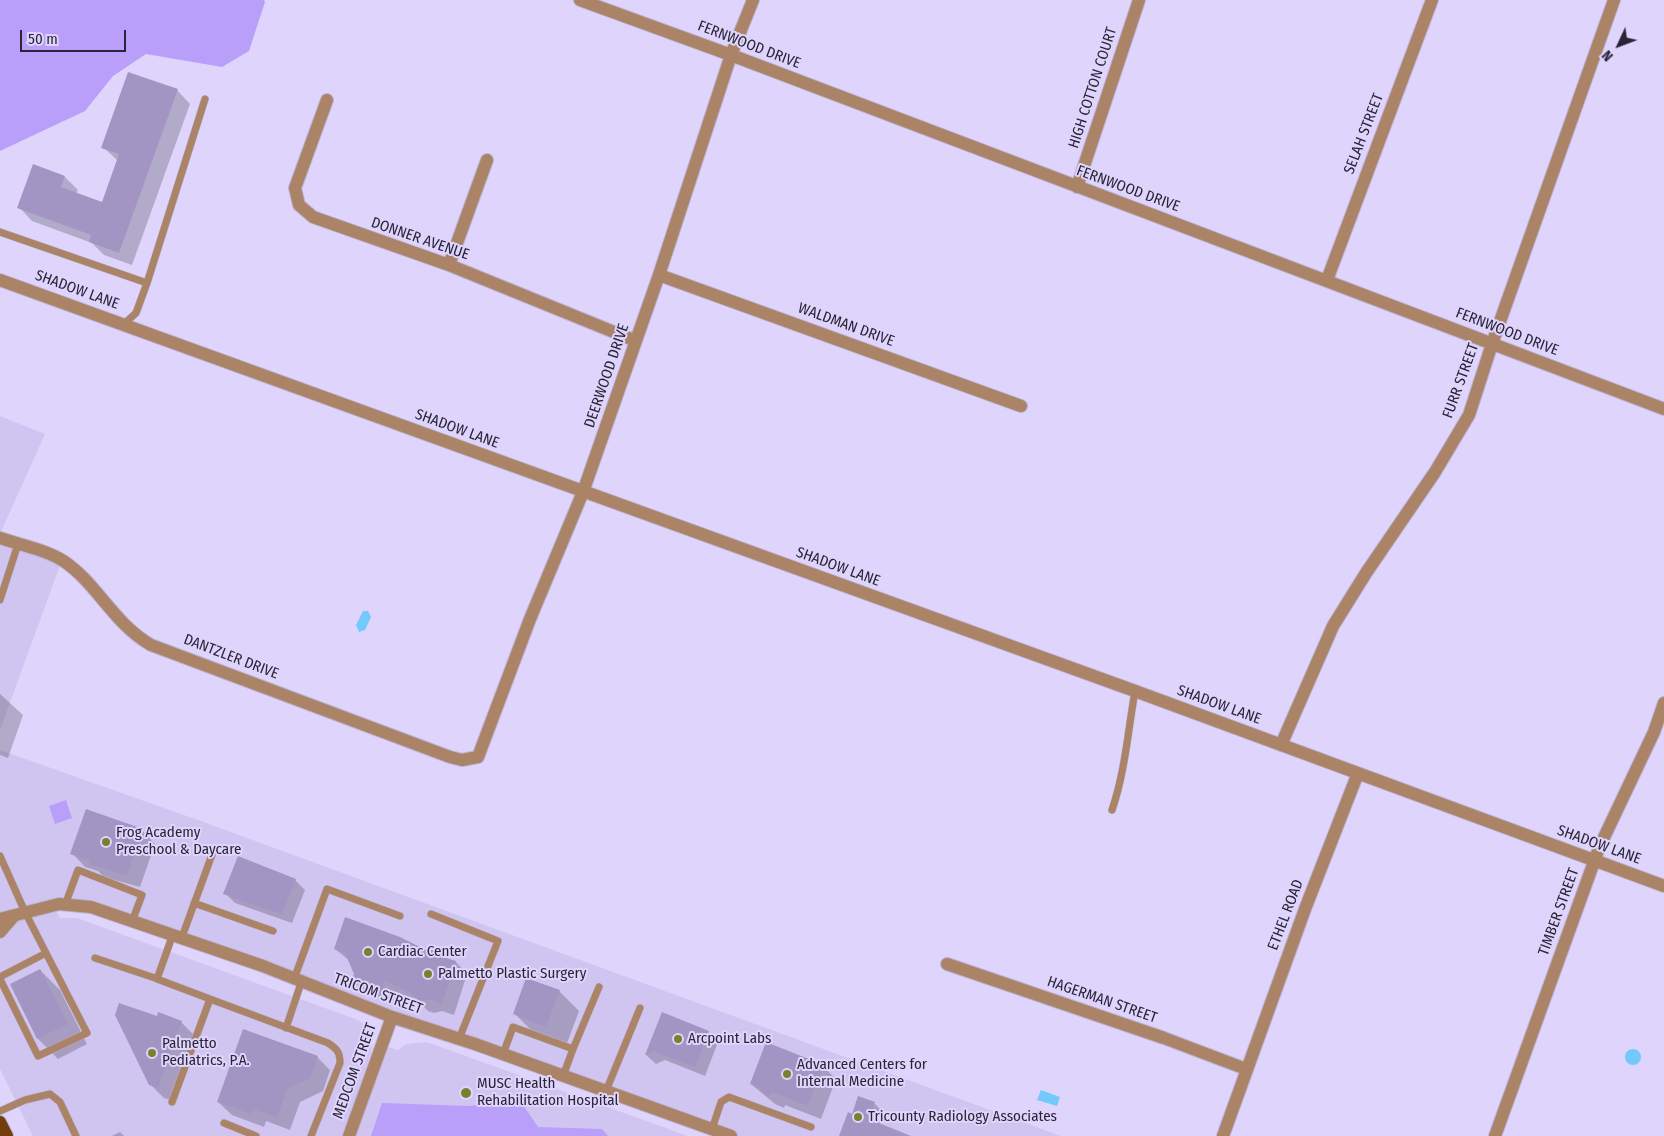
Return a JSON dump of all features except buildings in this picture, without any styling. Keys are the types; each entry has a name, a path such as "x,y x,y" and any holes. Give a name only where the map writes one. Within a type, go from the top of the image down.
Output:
{"main road":[{"path":"0,1122 7,1136"}],"street":[{"name":"FERNWOOD DRIVE","path":"580,0 732,55 1664,409"},
{"name":"DEERWOOD DRIVE","path":"478,757 530,619 583,492 752,0"},
{"name":"HIGH COTTON COURT","path":"1077,187 1139,0"},
{"name":"SELAH STREET","path":"1327,280 1432,0"},
{"name":"FURR STREET","path":"1281,745 1314,664 1333,626 1366,573 1435,472 1470,415 1492,344 1614,0"},
{"name":"DONNER AVENUE","path":"327,100 295,188 299,204 313,217 326,224 449,266 636,341"},
{"path":"449,266 487,160"},
{"name":"WALDMAN DRIVE","path":"659,275 1021,406"},
{"name":"SHADOW LANE","path":"0,280 1135,691 1664,886"},
{"name":"DANTZLER DRIVE","path":"0,538 54,556 66,563 80,575 134,635 151,645 450,757 462,760 478,757"},
{"name":"TIMBER STREET","path":"1495,1136 1594,861 1654,732 1664,703"},
{"name":"ETHEL ROAD","path":"1223,1136 1246,1069 1358,773"},
{"name":"TRICOM STREET","path":"0,932 6,918 25,912 65,905 92,907 177,936 392,1017 503,1054 731,1136"},
{"name":"HAGERMAN STREET","path":"947,964 1164,1038 1246,1069"},
{"name":"MEDCOM STREET","path":"349,1136 392,1017"}],"lane":[{"path":"124,324 136,313 147,283 205,99"},
{"path":"0,232 147,283"},
{"path":"0,600 18,544"},
{"path":"1112,810 1121,784 1124,750 1135,691"},
{"path":"158,979 194,902 213,852"},
{"path":"1,859 25,912 87,1033 38,1056 0,978 46,954"},
{"path":"65,905 78,870 142,895 132,920"},
{"path":"286,1028 297,981 327,889 400,916"},
{"path":"194,902 273,932"},
{"path":"431,914 498,940 459,1039"},
{"path":"96,958 158,979 328,1043 340,1054 340,1063 311,1136"},
{"path":"563,1076 599,987"},
{"path":"172,1102 210,999"},
{"path":"606,1091 640,1008"},
{"path":"503,1054 513,1027 573,1049"},
{"path":"0,1111 25,1100 50,1094 60,1102 76,1136"},
{"path":"712,1129 721,1102 729,1097 811,1127"},
{"path":"224,1123 256,1136"}],"shaded area":[{"path":"0,0 264,0 265,2 249,51 222,67 146,54 113,76 85,111 0,151"},
{"path":"0,416 45,434 0,534"},
{"path":"0,538 62,560 0,730"},
{"path":"0,750 198,820 1061,1136 731,1136 133,919 54,906 60,918 77,918 358,1020 364,1025 372,1044 371,1053 342,1136 33,1136 0,1069"},
{"path":"66,800 72,818 55,824 49,806"},
{"name":"MUSC Health Rehabilitation Hospital","path":"427,1042 688,1136 349,1136 382,1045 398,1050 406,1044"},
{"path":"519,1099 538,1127 602,1129 608,1136 371,1136 382,1103 469,1106"}],"water":[{"path":"363,611 368,611 371,617 365,630 359,632 356,625"},
{"path":"1633,1049 1639,1051 1641,1057 1639,1063 1633,1065 1627,1063 1625,1057 1627,1051"},
{"path":"1041,1090 1060,1097 1057,1106 1037,1100"}],"place":[{"name":"Frog Academy Preschool & Daycare","path":"106,842"},
{"name":"Cardiac Center","path":"368,952"},
{"name":"Palmetto Plastic Surgery","path":"428,974"},
{"name":"Arcpoint Labs","path":"678,1039"},
{"name":"Palmetto Pediatrics, P.A.","path":"152,1053"},
{"name":"Advanced Centers for Internal Medicine","path":"787,1074"},
{"name":"MUSC Health Rehabilitation Hospital","path":"466,1093"},
{"name":"Tricounty Radiology Associates","path":"858,1117"}]}
